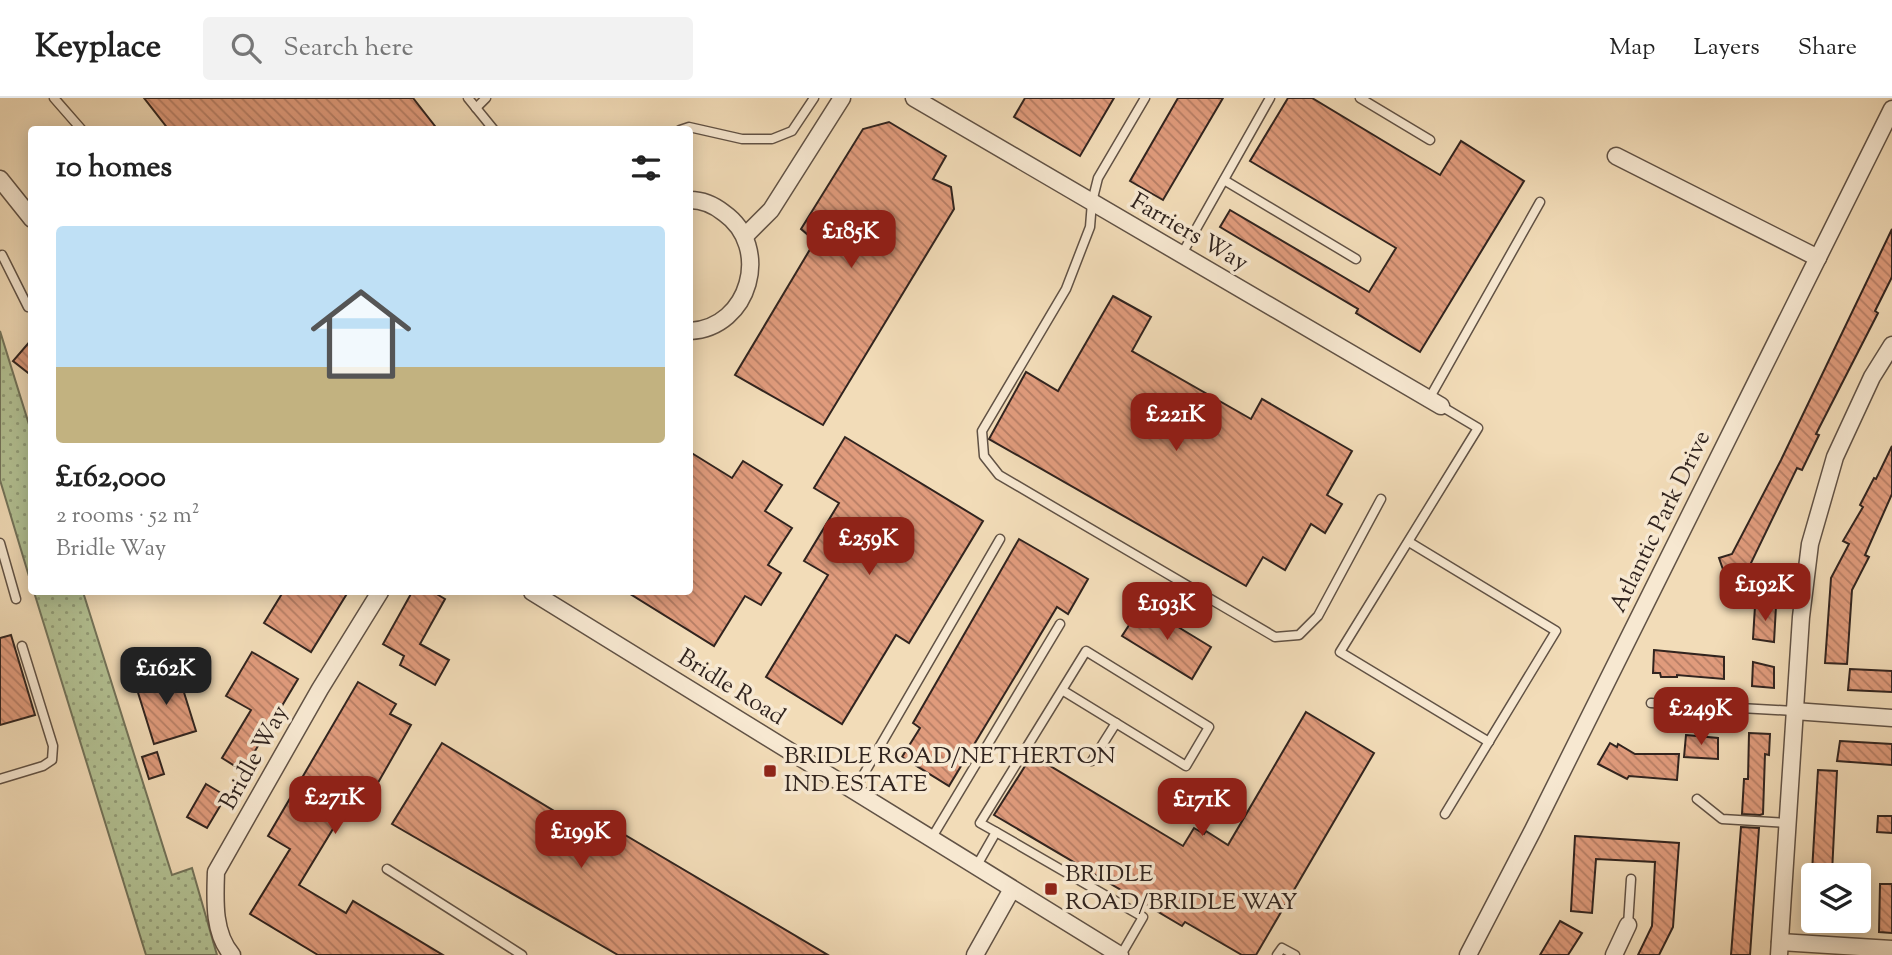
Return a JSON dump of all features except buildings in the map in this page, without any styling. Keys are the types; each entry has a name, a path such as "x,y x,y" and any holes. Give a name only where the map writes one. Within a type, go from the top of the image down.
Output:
{"street":[{"path":"745,236 771,210 842,98"},
{"name":"Farriers Way","path":"914,98 1435,403"},
{"name":"Atlantic Park Drive","path":"1468,955 1527,842 1892,109"},
{"path":"1616,156 1818,258"},
{"path":"0,179 28,214"},
{"path":"693,201 714,205 734,220 745,236 752,262 749,286 741,301 726,318 706,328 693,330"},
{"path":"1892,345 1872,377 1835,457 1818,513 1805,574 1780,949 1892,949"},
{"name":"Bridle Way","path":"232,955 222,944 215,904 216,872 320,689 378,595"},
{"name":"Bridle Road","path":"537,595 1121,955"},
{"path":"1794,711 1892,718"},
{"path":"975,955 1012,889"},
{"path":"1614,955 1628,925"}],"lane":[{"path":"54,98 78,126"},
{"path":"468,98 491,126"},
{"path":"476,108 486,98"},
{"path":"693,128 742,139 772,139 792,131 814,98"},
{"path":"1145,98 1098,178 1091,202 1090,227 1066,289 982,432 984,456 999,475 1275,637 1298,635 1318,616 1381,499"},
{"path":"1182,254 1270,98"},
{"path":"1360,98 1430,140"},
{"path":"1224,180 1356,259"},
{"path":"1489,742 1340,652 1478,428 1435,403 1540,202"},
{"path":"2,255 28,307"},
{"path":"854,791 1000,539"},
{"path":"1409,542 1556,631 1445,814"},
{"path":"0,543 16,599"},
{"path":"931,839 1060,624"},
{"path":"0,779 43,766 52,760 53,746 22,646"},
{"path":"1062,690 1186,766 1209,727 1086,651 979,823 1143,917 1121,955"},
{"path":"1651,703 1794,711"},
{"path":"1092,761 1116,723"},
{"path":"1697,799 1722,819 1787,822"},
{"path":"976,867 996,832"},
{"path":"387,869 522,955"},
{"path":"1628,925 1631,879"},
{"path":"1278,955 1282,948 1295,955"}],"green space":[{"path":"0,331 28,421 28,573 0,480"},
{"path":"35,595 84,595 172,875 192,868 217,955 146,955"}],"place":[{"name":"BRIDLE ROAD/NETHERTON IND ESTATE","path":"770,771"},
{"name":"BRIDLE ROAD/BRIDLE WAY","path":"1051,889"}]}
